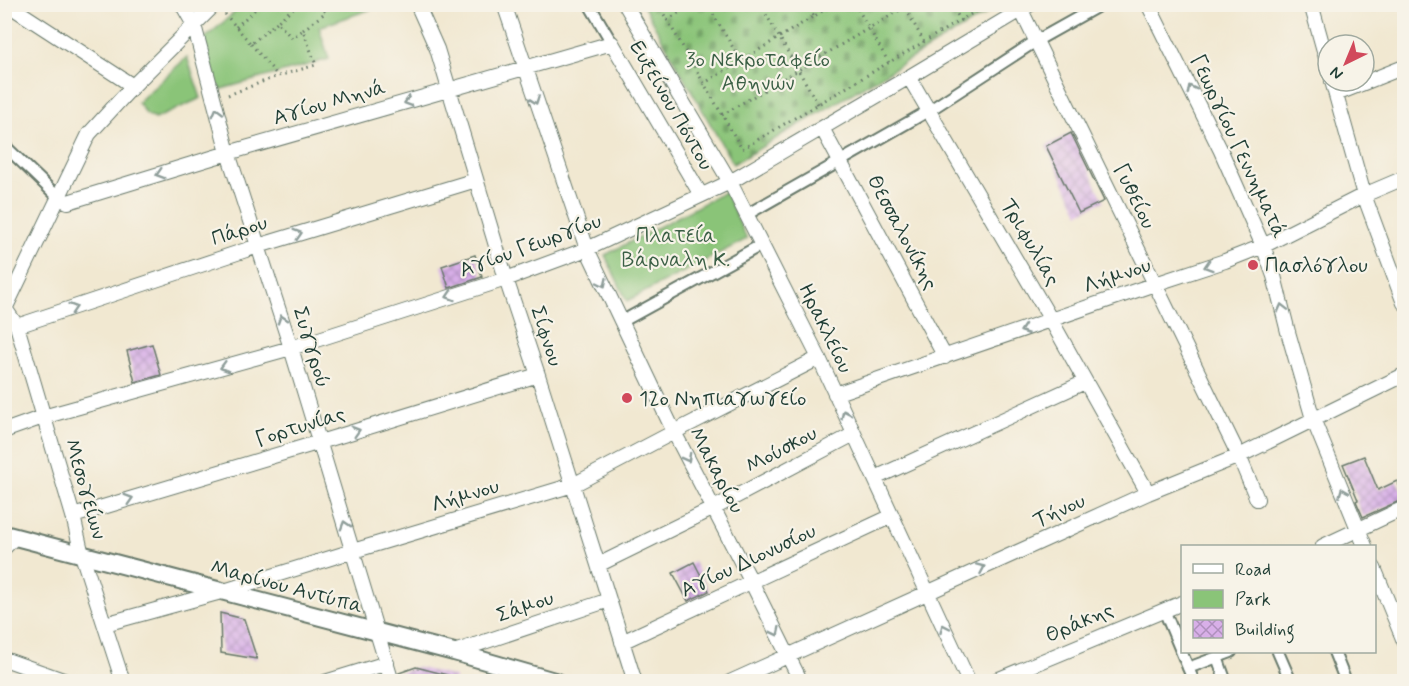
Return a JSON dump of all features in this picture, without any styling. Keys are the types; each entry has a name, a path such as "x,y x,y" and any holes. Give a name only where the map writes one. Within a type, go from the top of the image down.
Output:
{"street":[{"path":"7,4 133,86"},
{"name":"Συγγρού","path":"182,4 194,25 228,153 291,348 392,681"},
{"name":"Σίφνου","path":"417,4 437,49 506,279 635,681"},
{"name":"Μακαρίου","path":"504,4 587,249 674,432 801,681"},
{"name":"Ευξείνου Πόντου","path":"589,4 701,195"},
{"name":"Ηρακλείου","path":"625,4 729,182 819,358 969,681"},
{"path":"746,215 930,110 1036,41 1102,4"},
{"name":"Γεωργίου Γεννηματά","path":"1148,4 1221,151 1263,246 1274,276 1290,342 1313,419 1365,545"},
{"path":"1311,4 1319,33"},
{"name":"Αγίου Γεωργίου","path":"4,431 43,417 291,348 506,279 587,249 729,182 1026,7"},
{"name":"Γυθείου","path":"1026,7 1036,41 1239,456 1257,499"},
{"path":"5,309 89,134 194,25 219,8"},
{"name":"Αγίου Μηνά","path":"59,198 68,202 228,153 612,43"},
{"path":"1376,75 1404,67"},
{"name":"Τριφυλίας","path":"909,77 1051,320 1148,493"},
{"path":"1336,93 1364,195 1404,303"},
{"name":"Θεσσαλονίκης","path":"822,128 945,357"},
{"path":"4,145 59,198"},
{"name":"Λήμνου","path":"835,394 1224,261 1263,246 1364,195 1404,178"},
{"name":"Πάρου","path":"17,326 258,246 476,180"},
{"path":"621,322 761,245"},
{"name":"Μεσογείων","path":"5,309 17,326 73,516 82,555 123,681"},
{"name":"Λήμνου","path":"105,624 221,592 573,485 819,358"},
{"name":"Γορτυνίας","path":"73,516 538,375"},
{"name":"Τήνου","path":"730,681 1148,493 1239,456 1404,375"},
{"path":"875,478 1085,382"},
{"name":"Μούσκου","path":"598,565 714,508 854,434"},
{"path":"1325,545 1404,508"},
{"name":"Αγίου Διονυσίου","path":"622,642 892,516"},
{"name":"Μαρίνου Αντύπα","path":"8,540 82,555 454,652 548,680"},
{"path":"1376,573 1404,640"},
{"name":"Σάμου","path":"454,652 609,600"},
{"name":"Θράκης","path":"992,681 1181,603"},
{"path":"1164,610 1181,651"},
{"path":"1182,653 1194,681"},
{"path":"1188,668 1226,653"},
{"path":"1279,653 1291,681"},
{"path":"1335,653 1346,681"},
{"path":"1217,657 1226,681"},
{"path":"4,659 69,681"},
{"path":"324,681 387,663"}],"path":[{"path":"236,27 261,4"},
{"path":"251,44 298,4"},
{"path":"277,22 292,38 326,12 317,4"},
{"path":"658,4 742,149 988,4"},
{"path":"667,20 693,4"},
{"path":"707,4 741,61"},
{"path":"760,4 818,105"},
{"path":"807,4 814,16"},
{"path":"703,84 834,4"},
{"path":"855,4 889,63"},
{"path":"722,115 910,4"},
{"path":"951,4 961,21"},
{"path":"904,6 924,42"},
{"path":"219,8 278,76"},
{"path":"214,100 278,76 316,65 303,30"}],"green space":[{"path":"243,5 383,5 319,27 329,59 218,90 203,40"},
{"name":"3ο Νεκροταφείο Αθηνών","path":"643,5 1001,5 733,164"},
{"path":"187,57 201,98 155,119 146,114 138,102"},
{"name":"Πλατεία Βάρναλη Κ.","path":"725,192 747,239 627,301 605,255"}],"building":[{"path":"1071,133 1104,201 1079,213 1046,146"},
{"path":"475,255 482,277 449,288 442,266"},
{"path":"152,344 161,375 135,382 127,351"},
{"path":"1364,456 1378,490 1397,481 1404,499 1363,517 1343,464"},
{"path":"694,562 709,591 688,601 673,573"},
{"path":"220,613 244,619 257,659 221,653"},
{"path":"416,667 455,677 455,681 401,681 399,673"}],"place":[{"name":"Πασλόγλου","path":"1253,265"},
{"name":"12ο Νηπιαγωγείο","path":"627,398"}]}
